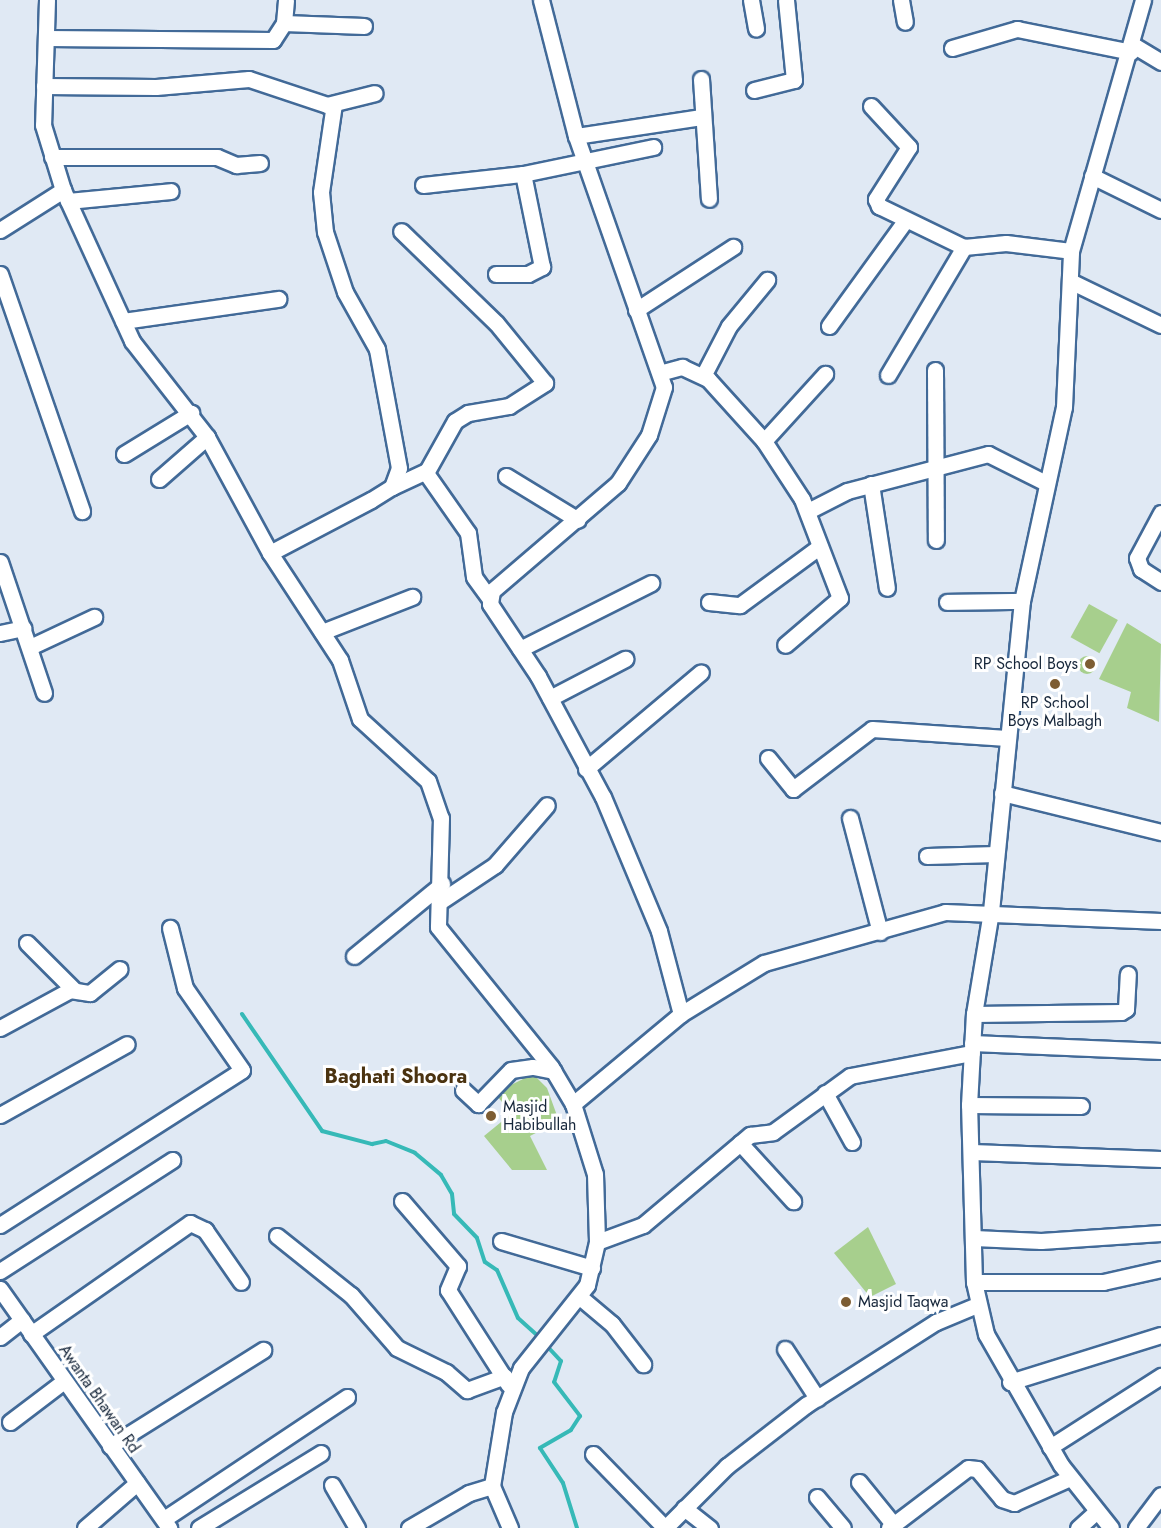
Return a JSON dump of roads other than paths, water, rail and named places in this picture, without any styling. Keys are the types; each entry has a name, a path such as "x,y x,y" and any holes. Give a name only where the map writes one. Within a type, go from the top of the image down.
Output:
{"street":[{"path":"47,0 44,125 52,157 66,196 123,321 132,340 191,412 270,553 340,660 360,719 428,781 435,795 442,884 437,918 443,933 486,980 554,1071 573,1104 595,1174 597,1242 592,1268 580,1298 541,1340 507,1383 492,1486 510,1528"},
{"path":"47,38 273,40 284,23 286,0"},
{"path":"489,598 578,520 633,463 662,402 663,372 636,310 576,136 541,0"},
{"path":"751,0 756,29"},
{"path":"754,90 794,80 786,0"},
{"path":"901,0 905,22"},
{"path":"1111,1528 1070,1478 1010,1382 977,1305 974,1282 969,1105 974,1014 991,911 1022,602 1064,407 1071,251 1132,49 1143,0"},
{"path":"284,23 364,26"},
{"path":"952,48 1017,29 1132,49 1161,62"},
{"path":"44,86 156,87 249,79 334,104 375,93"},
{"path":"701,79 701,117 709,199"},
{"path":"334,104 322,176 325,232 345,292 377,349 398,440 399,468 392,487"},
{"path":"871,106 909,144 876,199 904,221 964,247 1006,243 1071,251"},
{"path":"576,136 701,117"},
{"path":"423,184 524,174 653,147"},
{"path":"52,157 218,157 236,165 260,163"},
{"path":"496,274 528,274 542,267 524,174"},
{"path":"1092,177 1161,210"},
{"path":"0,230 66,196 171,191"},
{"path":"829,326 904,221"},
{"path":"270,553 392,487 426,472 455,421 468,413 509,406 545,383 496,323 401,231"},
{"path":"888,375 964,247"},
{"path":"636,310 733,248"},
{"path":"0,274 82,511"},
{"path":"703,376 729,326 767,280"},
{"path":"1070,281 1161,325"},
{"path":"123,321 278,299"},
{"path":"663,372 682,368 703,376 764,441 808,511 819,547 840,598 785,645"},
{"path":"935,370 931,440 936,465 936,540"},
{"path":"764,441 825,374"},
{"path":"124,454 191,412"},
{"path":"159,479 207,438"},
{"path":"808,511 872,484 936,465 988,454 1046,483"},
{"path":"426,472 468,533 474,577 550,698 586,769 654,918 681,1014"},
{"path":"506,476 578,520"},
{"path":"872,484 887,588"},
{"path":"1161,513 1137,558 1141,569 1161,582"},
{"path":"709,602 740,605 819,547"},
{"path":"0,562 44,693"},
{"path":"520,649 651,583"},
{"path":"321,632 412,597"},
{"path":"947,602 1022,602"},
{"path":"30,647 94,617"},
{"path":"0,633 23,627"},
{"path":"550,698 625,658"},
{"path":"586,769 701,672"},
{"path":"768,758 793,789 872,729 1007,738"},
{"path":"1002,793 1161,832"},
{"path":"441,901 495,865 547,805"},
{"path":"850,819 880,932"},
{"path":"927,856 996,854"},
{"path":"354,956 442,884"},
{"path":"573,1104 681,1014 764,963 945,912 991,911 1161,921"},
{"path":"0,1225 242,1070 185,988 170,928"},
{"path":"27,943 74,990 90,993 120,969"},
{"path":"974,1014 1121,1012 1126,1009 1128,974"},
{"path":"0,1028 74,990"},
{"path":"0,1115 127,1044"},
{"path":"597,1242 643,1225 740,1143 756,1133 772,1132 825,1093 872,1069 972,1048 1161,1051"},
{"path":"463,1090 478,1104 511,1071 533,1067 554,1071"},
{"path":"825,1093 852,1142"},
{"path":"969,1105 1081,1106"},
{"path":"740,1143 792,1202"},
{"path":"972,1152 1161,1159"},
{"path":"0,1271 171,1160"},
{"path":"402,1201 458,1266 448,1290 507,1383"},
{"path":"31,1334 190,1223 205,1230 241,1282"},
{"path":"974,1238 1041,1241 1161,1233"},
{"path":"277,1236 351,1295 396,1348 446,1372 467,1390 507,1383"},
{"path":"501,1241 592,1268"},
{"path":"974,1282 1103,1282 1161,1269"},
{"name":"Awanta Bhawan Rd","path":"0,1289 166,1523"},
{"path":"580,1298 612,1324 643,1364"},
{"path":"593,1454 661,1527 727,1466 817,1398 936,1322 977,1305"},
{"path":"0,1337 22,1320"},
{"path":"1010,1382 1161,1335"},
{"path":"785,1349 817,1398"},
{"path":"110,1446 262,1350"},
{"path":"1050,1446 1161,1376"},
{"path":"10,1422 64,1381"},
{"path":"166,1523 346,1397"},
{"path":"200,1528 321,1453"},
{"path":"859,1482 892,1526 968,1468 977,1469 1002,1498 1014,1503 1070,1478"},
{"path":"85,1528 137,1483"},
{"path":"332,1485 357,1528"},
{"path":"409,1528 469,1493 492,1486"},
{"path":"1136,1528 1161,1496"},
{"path":"818,1497 843,1528"},
{"path":"684,1508 710,1528"},
{"path":"1078,1528 1097,1511"}],"waterway":[{"path":"242,1014 322,1131 372,1144 386,1141 415,1153 441,1175 452,1194 454,1214 477,1238 485,1262 497,1270 518,1318 541,1339"},
{"path":"546,1345 561,1361 554,1382 580,1416 571,1430 540,1448 563,1483 577,1528"}],"place":[{"name":"RP School Boys","path":"1090,664"},
{"name":"RP School Boys Malbagh","path":"1055,684"},
{"name":"Masjid Habibullah","path":"491,1116"},
{"name":"Masjid Taqwa","path":"846,1302"}],"district":[{"name":"Baghati Shoora","path":"396,1076"}]}
